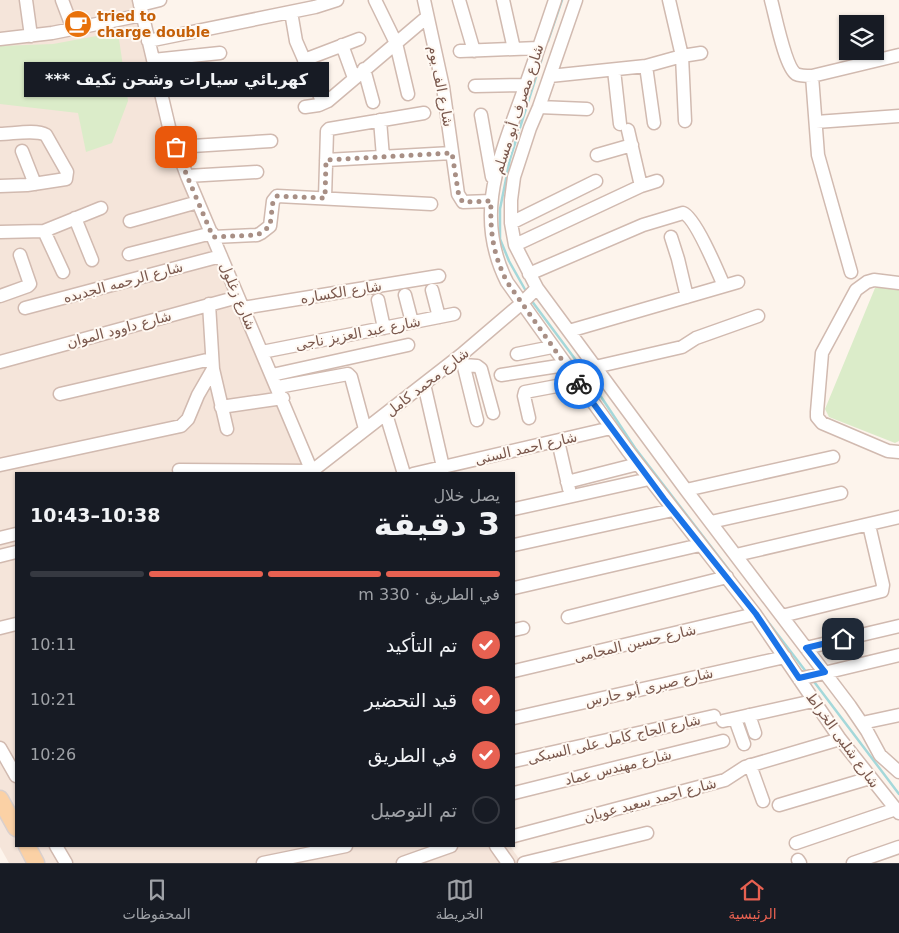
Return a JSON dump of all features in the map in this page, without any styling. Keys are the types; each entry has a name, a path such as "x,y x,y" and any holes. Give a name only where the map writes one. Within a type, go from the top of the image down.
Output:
{"main road":[{"path":"0,799 15,826"},
{"path":"28,847 36,863"}],"street":[{"path":"26,0 31,36"},
{"path":"62,0 73,29"},
{"path":"0,39 73,29 160,0"},
{"path":"148,41 316,7 337,0"},
{"path":"376,0 396,43 408,94"},
{"name":"شارع الف يوم","path":"424,0 444,87 458,194 463,202 491,201"},
{"path":"459,0 474,51"},
{"path":"503,0 514,49"},
{"name":"شارع مصرف أبو مسلم","path":"530,296 529,274 515,245 511,223 511,200 526,85 555,0"},
{"name":"شارع مصرف أبو مسلم","path":"530,296 507,282 498,264 491,223 491,201 497,167 520,125 539,107 576,0"},
{"path":"669,0 682,56 684,121"},
{"path":"771,0 780,37 791,69 797,74 812,76 899,55"},
{"name":"شارع زغلول","path":"140,7 169,127 176,147 313,472"},
{"path":"291,12 296,41 324,103"},
{"path":"305,107 324,103 427,17"},
{"path":"304,60 337,51 359,39"},
{"path":"460,51 538,48"},
{"path":"337,51 354,78"},
{"path":"153,60 220,53"},
{"path":"550,76 646,66 701,53"},
{"path":"646,66 654,124"},
{"path":"364,69 373,102"},
{"path":"614,70 624,127 632,146 641,186"},
{"path":"812,76 818,155 851,272"},
{"path":"475,86 526,85"},
{"path":"539,107 587,109"},
{"path":"325,198 327,131 329,129 424,113"},
{"path":"481,114 494,184"},
{"path":"816,122 899,116"},
{"path":"380,120 383,157"},
{"path":"0,134 43,133 46,135 67,172 66,180 0,186"},
{"path":"176,147 270,141"},
{"path":"597,154 632,146"},
{"path":"22,150 35,184"},
{"path":"326,160 452,153"},
{"path":"187,176 257,172"},
{"path":"511,223 596,181"},
{"path":"515,245 641,186 657,181"},
{"path":"129,254 213,235 261,233 270,226 273,201 277,196 431,204"},
{"path":"130,221 198,202"},
{"path":"0,232 44,231 101,208"},
{"path":"529,274 649,222 683,213 690,217 724,286"},
{"path":"75,218 92,260"},
{"path":"44,231 63,272"},
{"path":"671,237 687,297"},
{"path":"0,296 30,284 20,255"},
{"name":"شارع الرحمه الجديده","path":"25,308 221,256"},
{"name":"شارع الكساره","path":"241,303 439,276"},
{"path":"899,283 874,280 861,285 856,290 822,353 817,415 818,420 822,423 888,451 899,452"},
{"path":"569,331 738,282"},
{"path":"432,290 439,317"},
{"path":"405,295 412,322"},
{"name":"شارع شلبى الخراط","path":"530,296 569,331 686,490 806,648 812,676 813,701 870,778 898,811"},
{"name":"شارع شلبى الخراط","path":"530,296 552,347 649,479 756,614 785,657 812,676 862,723 880,755 899,772"},
{"name":"شارع محمد كامل","path":"313,472 424,384 462,360 530,296"},
{"path":"378,300 384,328"},
{"name":"شارع داوود الموان","path":"0,362 209,304 241,303"},
{"path":"209,304 212,364 227,429"},
{"name":"شارع عبد العزيز ناجى","path":"262,352 454,314"},
{"path":"595,367 682,348 696,338 758,316"},
{"path":"272,375 408,345"},
{"path":"517,354 552,347"},
{"path":"462,360 481,369 493,413"},
{"path":"462,360 477,420"},
{"path":"60,394 212,364"},
{"path":"0,465 181,426 188,419 212,364"},
{"path":"501,375 565,365"},
{"path":"221,407 280,393 345,374 351,377 366,429"},
{"path":"529,418 524,396 525,392 578,382"},
{"path":"424,384 442,467"},
{"path":"386,414 403,472"},
{"name":"شارع احمد السنى","path":"421,472 611,428"},
{"path":"558,441 571,496"},
{"path":"686,490 833,457"},
{"path":"568,482 638,464"},
{"path":"180,470 313,472"},
{"path":"515,509 649,479"},
{"path":"710,522 841,493"},
{"path":"515,545 673,510"},
{"path":"736,556 899,517"},
{"path":"782,616 882,591 883,585 869,525"},
{"path":"0,538 15,534"},
{"path":"515,588 700,545"},
{"path":"0,556 15,552"},
{"path":"568,617 727,577"},
{"name":"شارع حسين المحامى","path":"515,671 756,614"},
{"path":"0,628 15,624"},
{"path":"806,648 899,626"},
{"path":"812,676 899,655"},
{"name":"شارع صبرى أبو حارس","path":"515,718 785,657"},
{"name":"شارع الحاج كامل على السبكى","path":"515,761 724,719 749,716 813,701"},
{"path":"862,723 899,715"},
{"path":"749,716 755,734"},
{"path":"724,719 744,744"},
{"name":"شارع احمد سعيد عويان","path":"515,836 725,780 750,765 840,739"},
{"name":"شارع مهندس عماد","path":"515,793 723,741"},
{"path":"0,748 15,774"},
{"path":"750,765 763,801"},
{"path":"779,805 870,778"},
{"path":"796,843 898,811"},
{"path":"524,863 647,833"},
{"path":"57,847 66,863"},
{"path":"263,863 341,847"},
{"path":"403,863 448,847"},
{"path":"497,847 508,863"},
{"path":"852,863 899,847"}],"shaded area":[{"path":"0,0 144,0 173,119 184,152 319,472 15,472 15,847 511,847 522,863 9,863 0,847"}],"green space":[{"path":"118,32 128,101 112,143 86,152 78,113 0,104 0,46 53,44"},
{"path":"884,285 899,290 899,441 895,443 829,417 825,409 875,288"}],"waterway":[{"path":"548,41 562,0"},
{"path":"527,293 509,261 500,239 500,209 510,159 542,58"},
{"path":"531,300 584,371 635,448 732,574"},
{"path":"762,614 807,673"},
{"path":"812,679 899,794"}],"way so far":[{"path":"176,147 213,237 261,233 271,225 273,201 277,196 325,198 326,160 452,153 459,197 463,202 491,201 493,244 498,264 507,282 579,384"}],"place":[{"name":"tried to charge double","path":"78,24"},
{"name":"كهربائي سيارات وشحن تكيف ***","path":"176,147"}],"route":[{"path":"579,384 664,499 756,614 799,678 825,672 806,648 843,639"}]}
